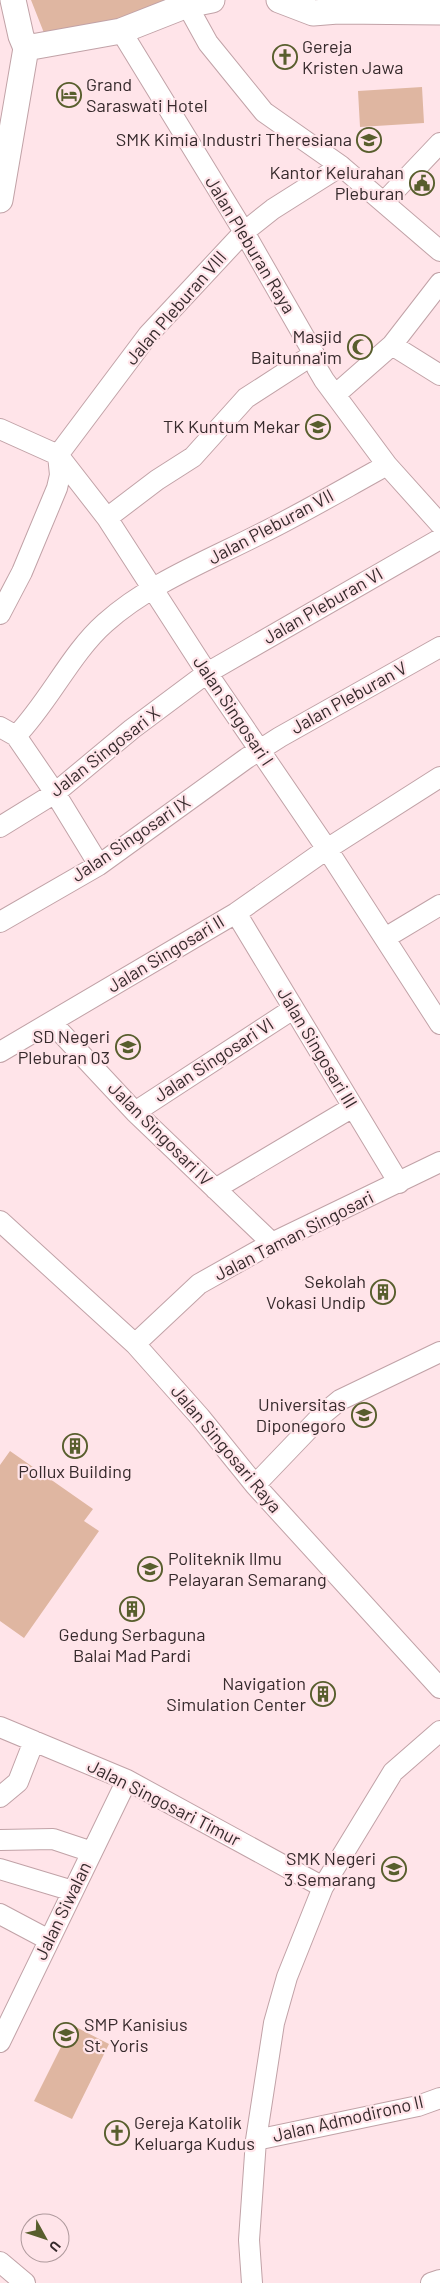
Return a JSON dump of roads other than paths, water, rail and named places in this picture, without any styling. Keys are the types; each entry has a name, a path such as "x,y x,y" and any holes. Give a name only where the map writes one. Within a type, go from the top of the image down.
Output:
{"main road":[{"path":"0,200 26,48 13,0"},
{"path":"26,48 121,31 187,2 212,0"},
{"path":"279,0 313,13 338,11 440,12"}],"street":[{"path":"187,2 208,43 264,112 341,166 440,251"},
{"name":"Jalan Pleburan Raya","path":"121,31 244,232 314,354 317,368 387,465 440,524"},
{"path":"384,202 440,143"},
{"name":"Jalan Pleburan VIII","path":"58,455 148,335 244,232 273,209 341,166"},
{"path":"335,395 392,345 440,283"},
{"path":"392,345 440,374"},
{"path":"107,518 157,480 193,458 246,398 314,354"},
{"name":"Jalan Singosari I","path":"0,429 58,455 107,518 207,672 437,1014"},
{"path":"0,614 22,572 57,488 60,475 58,455"},
{"name":"Jalan Pleburan VII","path":"8,731 32,719 87,641 104,623 153,588 282,524 387,465"},
{"name":"Jalan Pleburan VI","path":"207,672 440,539"},
{"name":"Jalan Pleburan V","path":"259,750 440,647"},
{"name":"Jalan Singosari X","path":"0,827 55,793 132,729 207,672"},
{"path":"8,731 55,793 99,865"},
{"name":"Jalan Singosari IX","path":"0,922 99,865 259,750"},
{"name":"Jalan Singosari II","path":"0,1051 236,913 327,850 440,776"},
{"path":"385,938 440,905"},
{"name":"Jalan Singosari III","path":"236,913 399,1183"},
{"name":"Jalan Singosari VI","path":"135,1112 293,1009"},
{"name":"Jalan Singosari IV","path":"51,1022 135,1112 272,1243"},
{"path":"215,1188 353,1107"},
{"name":"Jalan Taman Singosari","path":"135,1344 198,1284 272,1243 440,1162"},
{"name":"Jalan Singosari Raya","path":"0,1221 135,1344 200,1417 255,1486 440,1688"},
{"path":"255,1486 322,1414 340,1400 440,1352"},
{"name":"Jalan Singosari Timur","path":"0,1727 127,1780 323,1887"},
{"path":"252,2283 249,2240 256,2140 274,2023 287,1977 323,1887 393,1772 440,1731"},
{"path":"0,1797 18,1782 34,1741"},
{"name":"Jalan Siwalan","path":"0,2042 127,1780"},
{"path":"0,1840 53,1839 92,1852"},
{"path":"0,1870 73,1891"},
{"path":"0,1914 49,1940"},
{"name":"Jalan Admodirono II","path":"256,2140 418,2106 440,2098"},
{"path":"0,2262 25,2283"},
{"path":"430,2283 440,2280"}],"place":[{"name":"Gereja Kristen Jawa","path":"285,57"},
{"name":"Grand Saraswati Hotel","path":"69,95"},
{"name":"SMK Kimia Industri Theresiana","path":"369,140"},
{"name":"Kantor Kelurahan Pleburan","path":"422,183"},
{"name":"Masjid Baitunna'im","path":"360,347"},
{"name":"TK Kuntum Mekar","path":"318,427"},
{"name":"SD Negeri Pleburan 03","path":"128,1047"},
{"name":"Sekolah Vokasi Undip","path":"383,1292"},
{"name":"Universitas Diponegoro","path":"364,1415"},
{"name":"Pollux Building","path":"75,1446"},
{"name":"Politeknik Ilmu Pelayaran Semarang","path":"150,1569"},
{"name":"Gedung Serbaguna Balai Mad Pardi","path":"132,1609"},
{"name":"Navigation Simulation Center","path":"323,1694"},
{"name":"SMK Negeri 3 Semarang","path":"394,1869"},
{"name":"SMP Kanisius St. Yoris","path":"66,2035"},
{"name":"Gereja Katolik Keluarga Kudus","path":"117,2133"}]}
